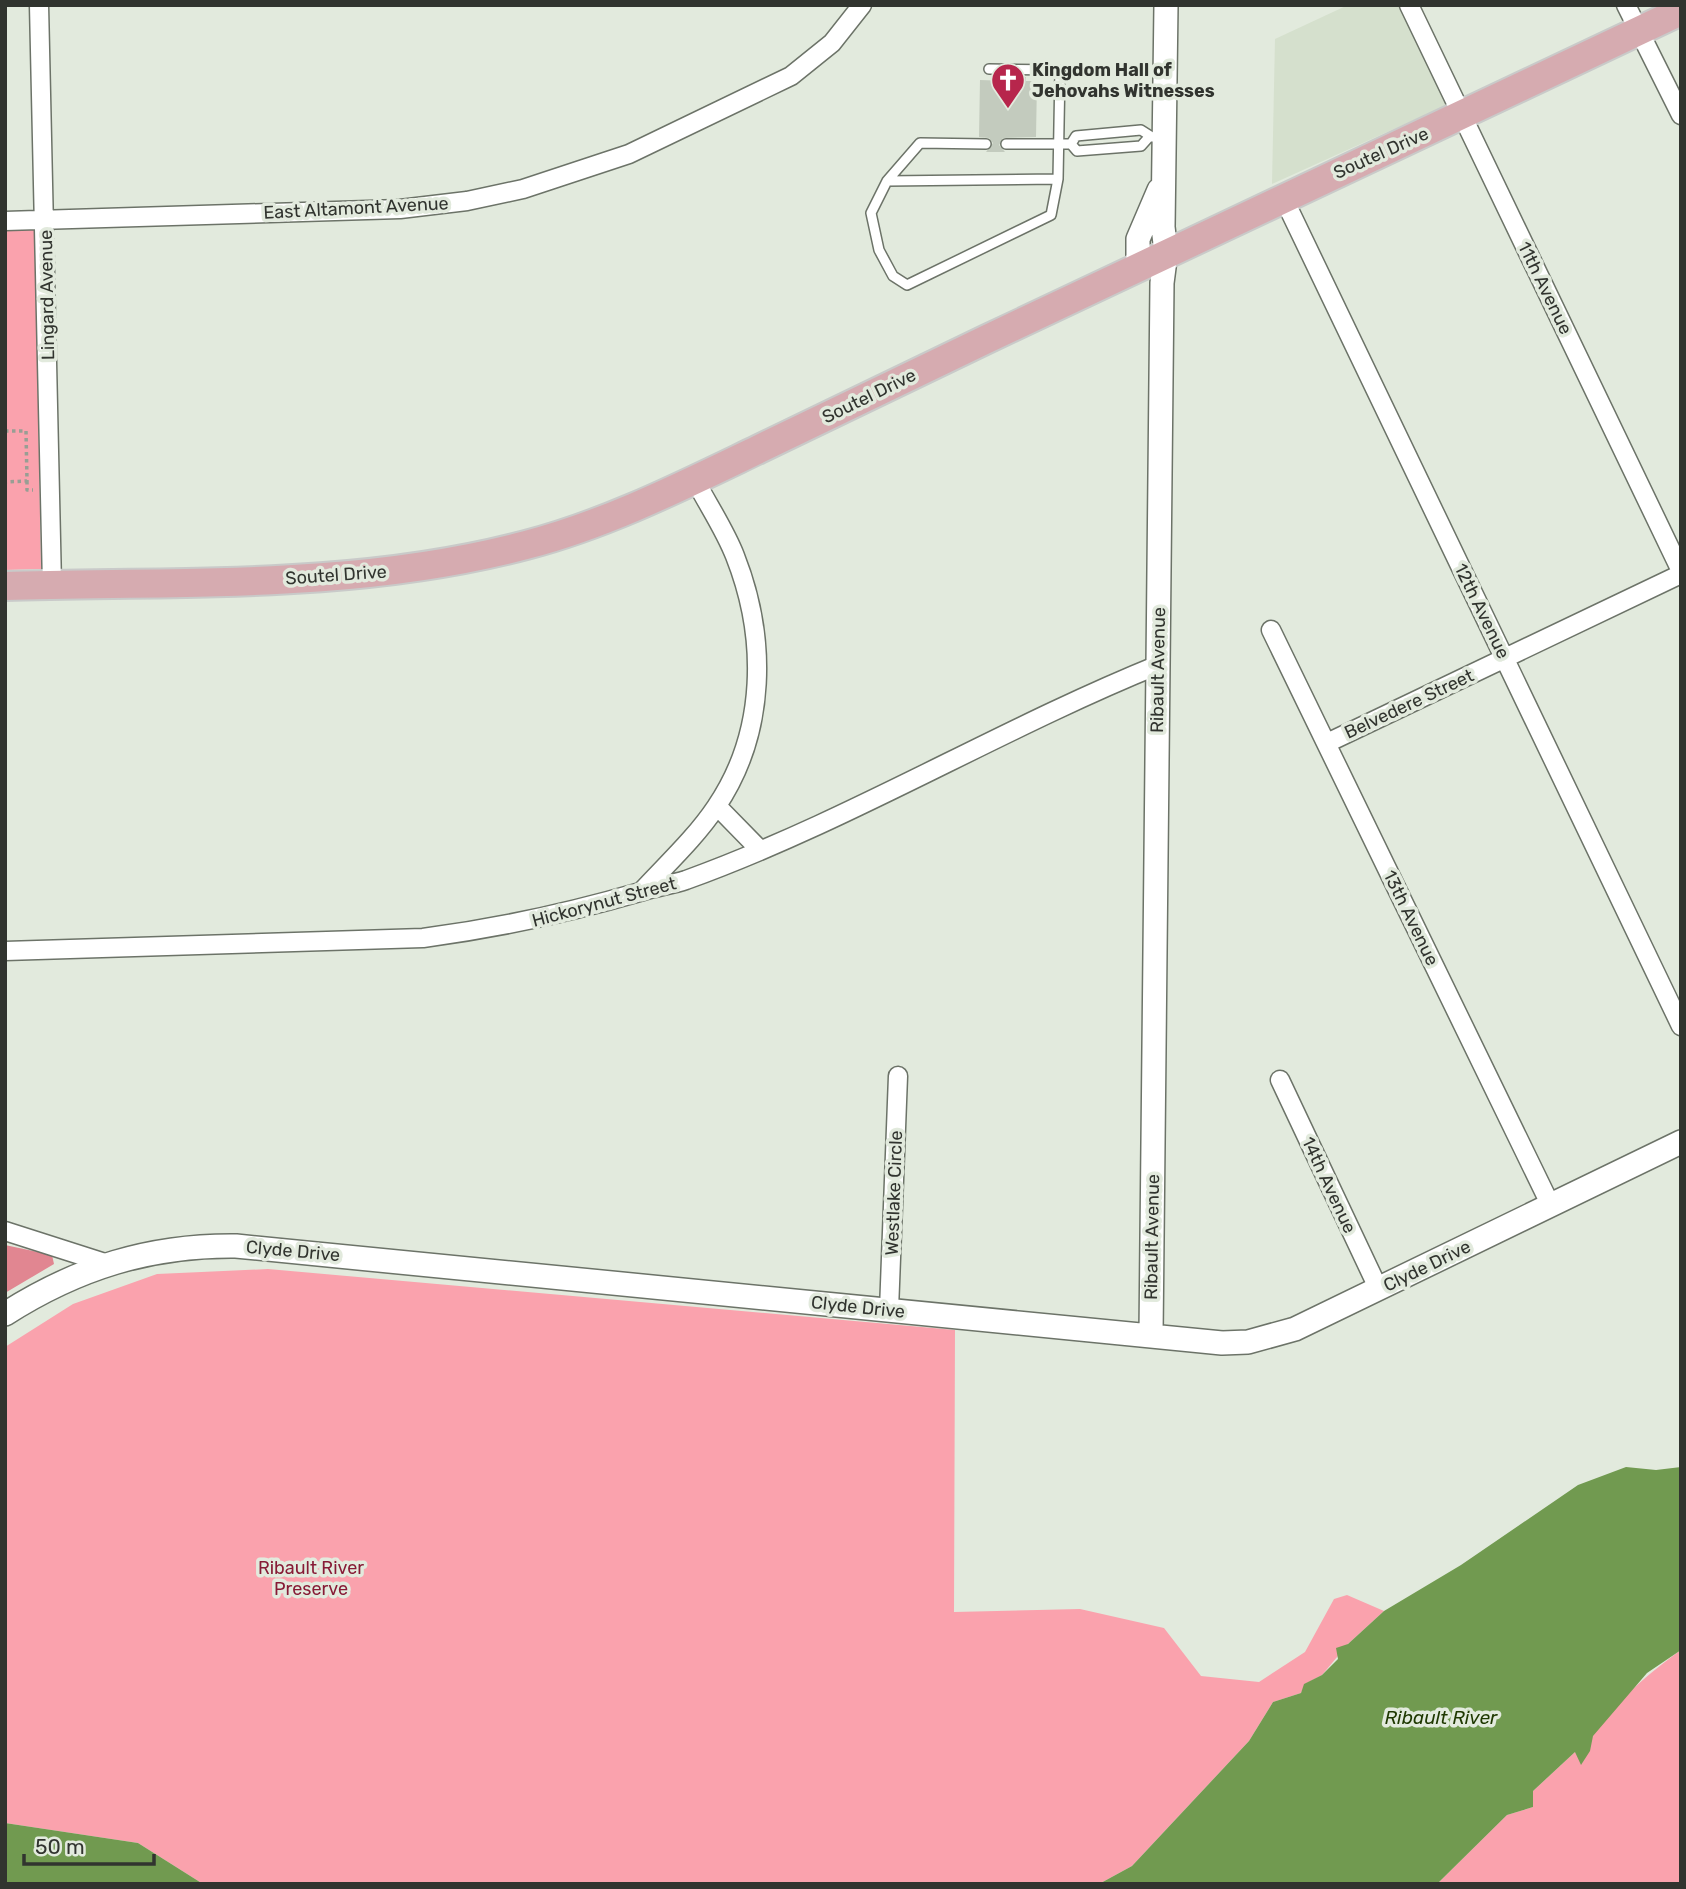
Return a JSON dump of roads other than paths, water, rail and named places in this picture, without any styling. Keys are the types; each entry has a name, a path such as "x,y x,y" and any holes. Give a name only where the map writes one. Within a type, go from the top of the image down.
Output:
{"main road":[{"name":"Soutel Drive","path":"5,586 334,577 411,569 528,545 597,521 695,480 1166,252 1462,117 1681,12"}],"street":[{"name":"Lingard Avenue","path":"39,5 52,585"},
{"name":"East Altamont Avenue","path":"5,221 400,209 467,201 523,189 629,154 791,76 832,43 862,5"},
{"name":"Ribault Avenue","path":"1151,1335 1162,283 1166,252 1164,177 1157,137 1166,5"},
{"name":"11th Avenue","path":"1409,5 1681,572"},
{"path":"1626,5 1681,115"},
{"path":"1138,266 1138,239 1164,177"},
{"name":"12th Avenue","path":"1283,197 1681,1026"},
{"path":"642,891 717,806 742,757 753,718 759,679 756,632 748,592 734,553 695,480"},
{"name":"Belvedere Street","path":"1326,743 1681,572"},
{"name":"13th Avenue","path":"1271,630 1551,1206"},
{"name":"Hickorynut Street","path":"5,951 423,938 544,919 684,881 760,850 832,820 1046,715 1158,665"},
{"path":"717,806 760,850"},
{"name":"Westlake Circle","path":"889,1310 898,1076"},
{"name":"14th Avenue","path":"1280,1080 1379,1290"},
{"name":"Clyde Drive","path":"5,1314 65,1279 105,1264 174,1249 263,1248 1222,1343 1270,1338 1379,1290 1681,1142"},
{"path":"5,1231 105,1264"}],"lane":[{"path":"986,144 920,143 887,181 871,213 879,250 893,276 908,285 1051,215 1058,179 1060,70 989,69"},
{"path":"1071,144 1076,136 1141,130 1157,137"},
{"path":"1006,144 1071,144 1077,151 1141,146 1157,137"},
{"path":"887,181 1058,179"}],"water":[{"name":"Ribault River","path":"1626,1467 1656,1470 1681,1467 1681,1650 1647,1673 1593,1736 1590,1751 1581,1765 1575,1752 1533,1791 1533,1807 1507,1815 1437,1884 1099,1884 1132,1866 1249,1741 1273,1702 1301,1693 1304,1684 1322,1675 1338,1659 1336,1648 1348,1644 1384,1611 1461,1565 1578,1485"},
{"path":"5,1823 138,1843 203,1884 5,1884"}],"place":[{"name":"Kingdom Hall of Jehovahs Witnesses","path":"1008,110"}],"park label":[{"name":"Ribault River Preserve","path":"311,1578"}]}
